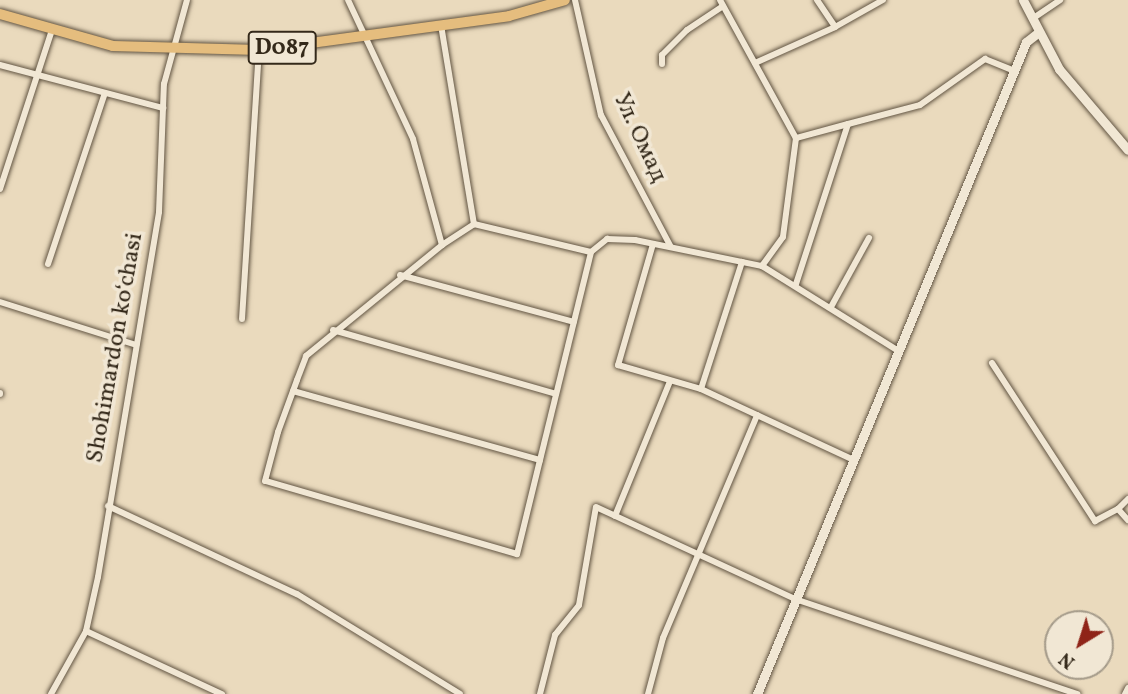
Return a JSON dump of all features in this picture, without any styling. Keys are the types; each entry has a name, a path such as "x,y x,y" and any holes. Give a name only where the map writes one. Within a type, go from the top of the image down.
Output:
{"main road":[{"name":"D087","path":"0,14 113,46 174,51 259,50 509,16 565,0"}],"street":[{"name":"Shohimardon koʻchasi","path":"51,694 86,631 159,212 163,108 187,0"},
{"path":"348,0 360,35 413,139 442,245"},
{"name":"Ул. Омад","path":"575,0 601,116 671,247"},
{"path":"817,0 835,27"},
{"path":"755,62 835,27 883,0"},
{"path":"1023,0 1059,69 1128,150"},
{"path":"1032,19 1060,0"},
{"path":"662,64 662,55 687,30 722,3 796,138 783,237 762,266"},
{"path":"441,25 474,225"},
{"path":"0,189 52,30"},
{"path":"757,694 1026,42 1039,32"},
{"path":"242,319 259,50"},
{"path":"796,138 920,105 985,59 1014,71"},
{"path":"0,65 163,108"},
{"path":"48,264 105,93"},
{"path":"796,284 848,124"},
{"path":"591,252 474,225 442,245 400,275 306,356 265,481 517,554 591,252 607,239 671,247 762,266 796,284 897,350"},
{"path":"831,307 869,238"},
{"path":"653,244 618,365 701,388 852,459"},
{"path":"701,388 741,262"},
{"path":"400,275 574,322"},
{"path":"0,302 136,345"},
{"path":"333,330 556,394"},
{"path":"992,363 1096,521 1118,509 1128,499"},
{"path":"615,516 670,381"},
{"path":"293,391 540,460"},
{"path":"648,694 698,554 757,415"},
{"path":"108,506 297,594 460,694"},
{"path":"540,694 555,635 579,605 596,507 795,599 1077,694"},
{"path":"1118,509 1128,520"},
{"path":"86,631 222,694"},
{"path":"1125,694 1128,688"}]}
